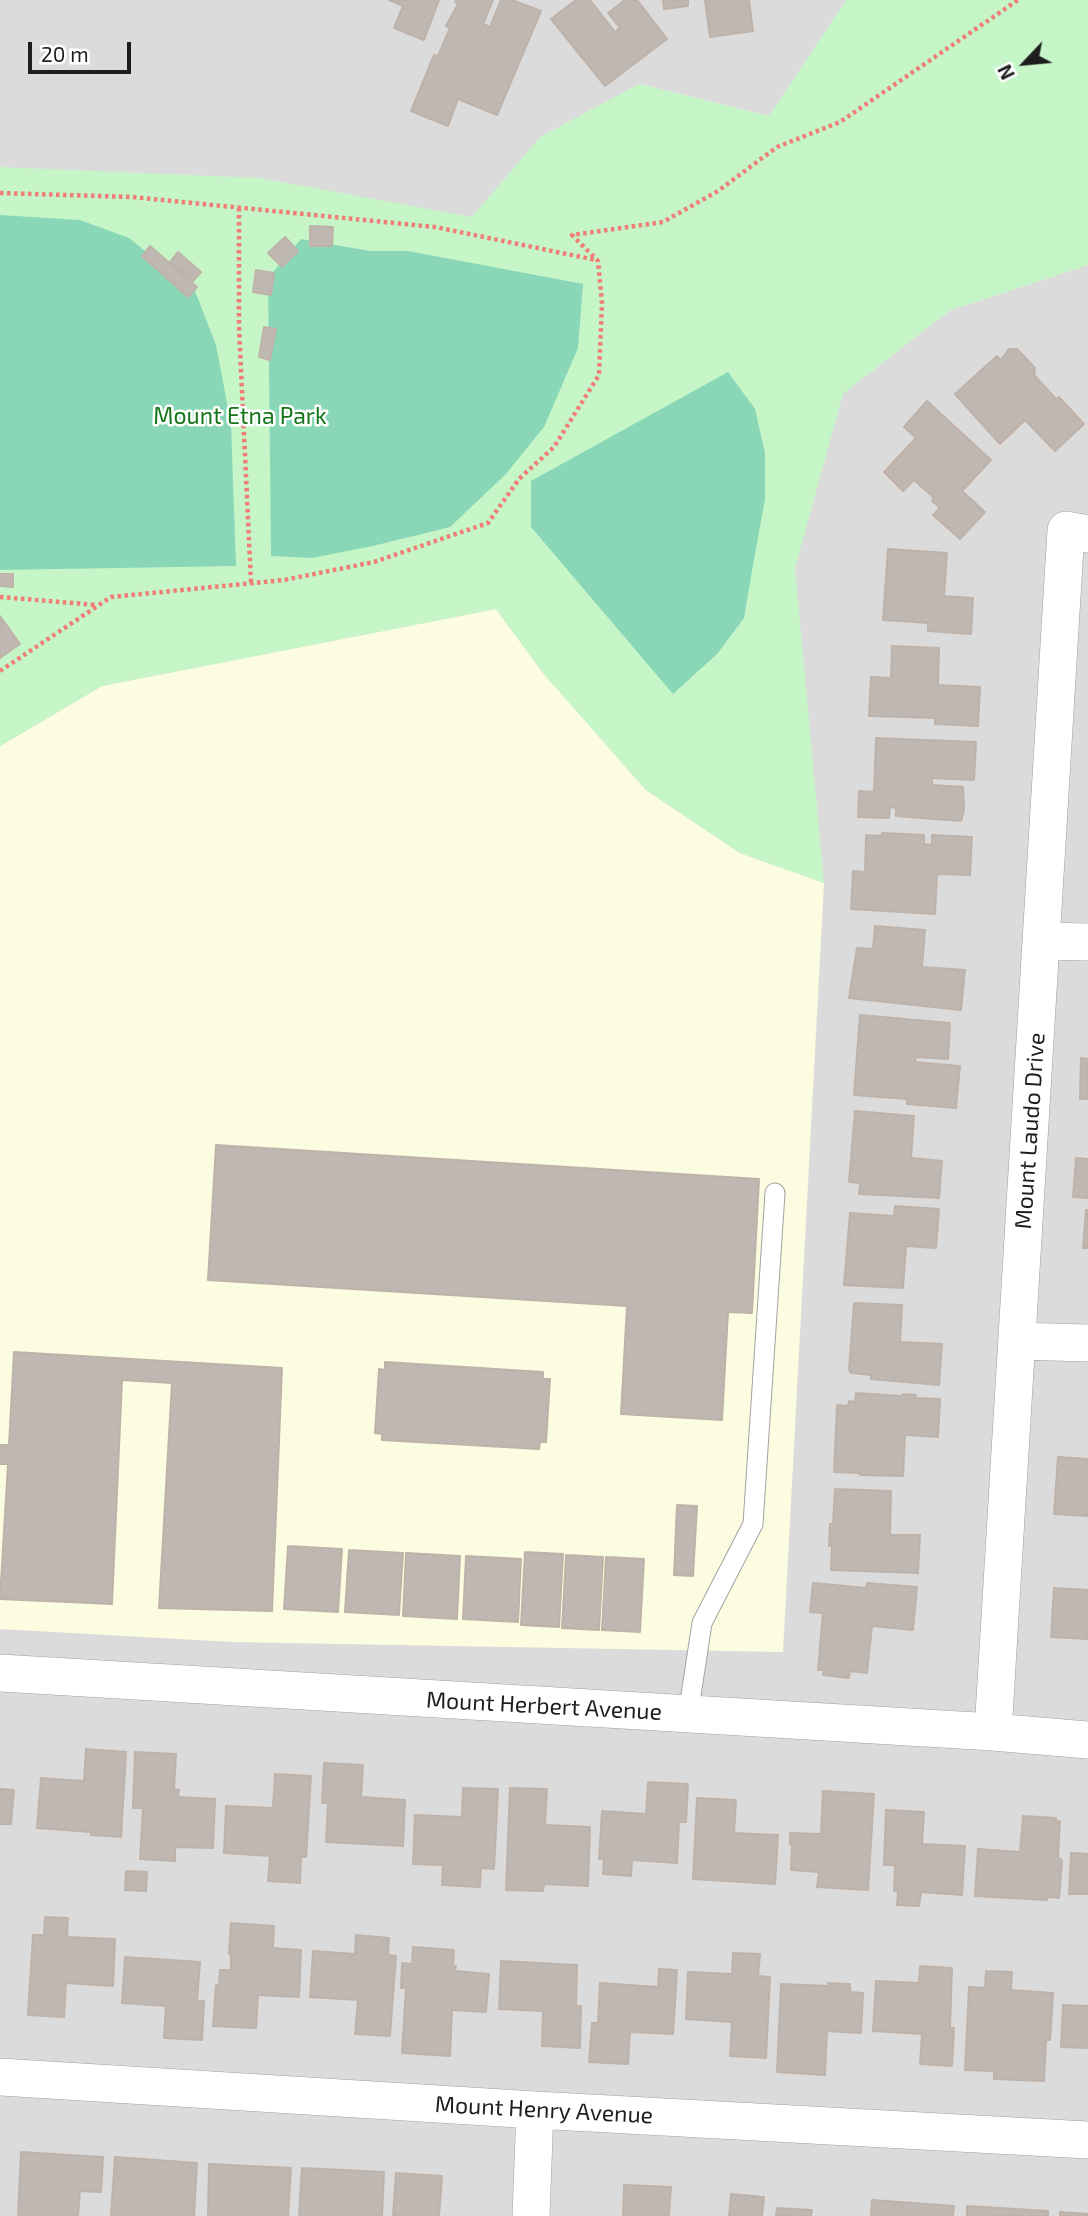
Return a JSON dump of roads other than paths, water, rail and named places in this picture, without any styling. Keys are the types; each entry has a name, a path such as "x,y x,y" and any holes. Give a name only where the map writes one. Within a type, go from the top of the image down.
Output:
{"street":[{"name":"Mount Laudo Drive","path":"993,1732 1042,941 1077,532"},
{"path":"1042,941 1088,942"},
{"path":"1017,1341 1088,1343"},
{"name":"Mount Herbert Avenue","path":"0,1673 993,1732 1088,1740"},
{"name":"Mount Henry Avenue","path":"0,2077 1088,2140"},
{"path":"531,2216 535,2110"}],"lane":[{"path":"688,1714 702,1623 753,1524 775,1193"}],"park label":[{"name":"Mount Etna Park","path":"240,416"}]}
